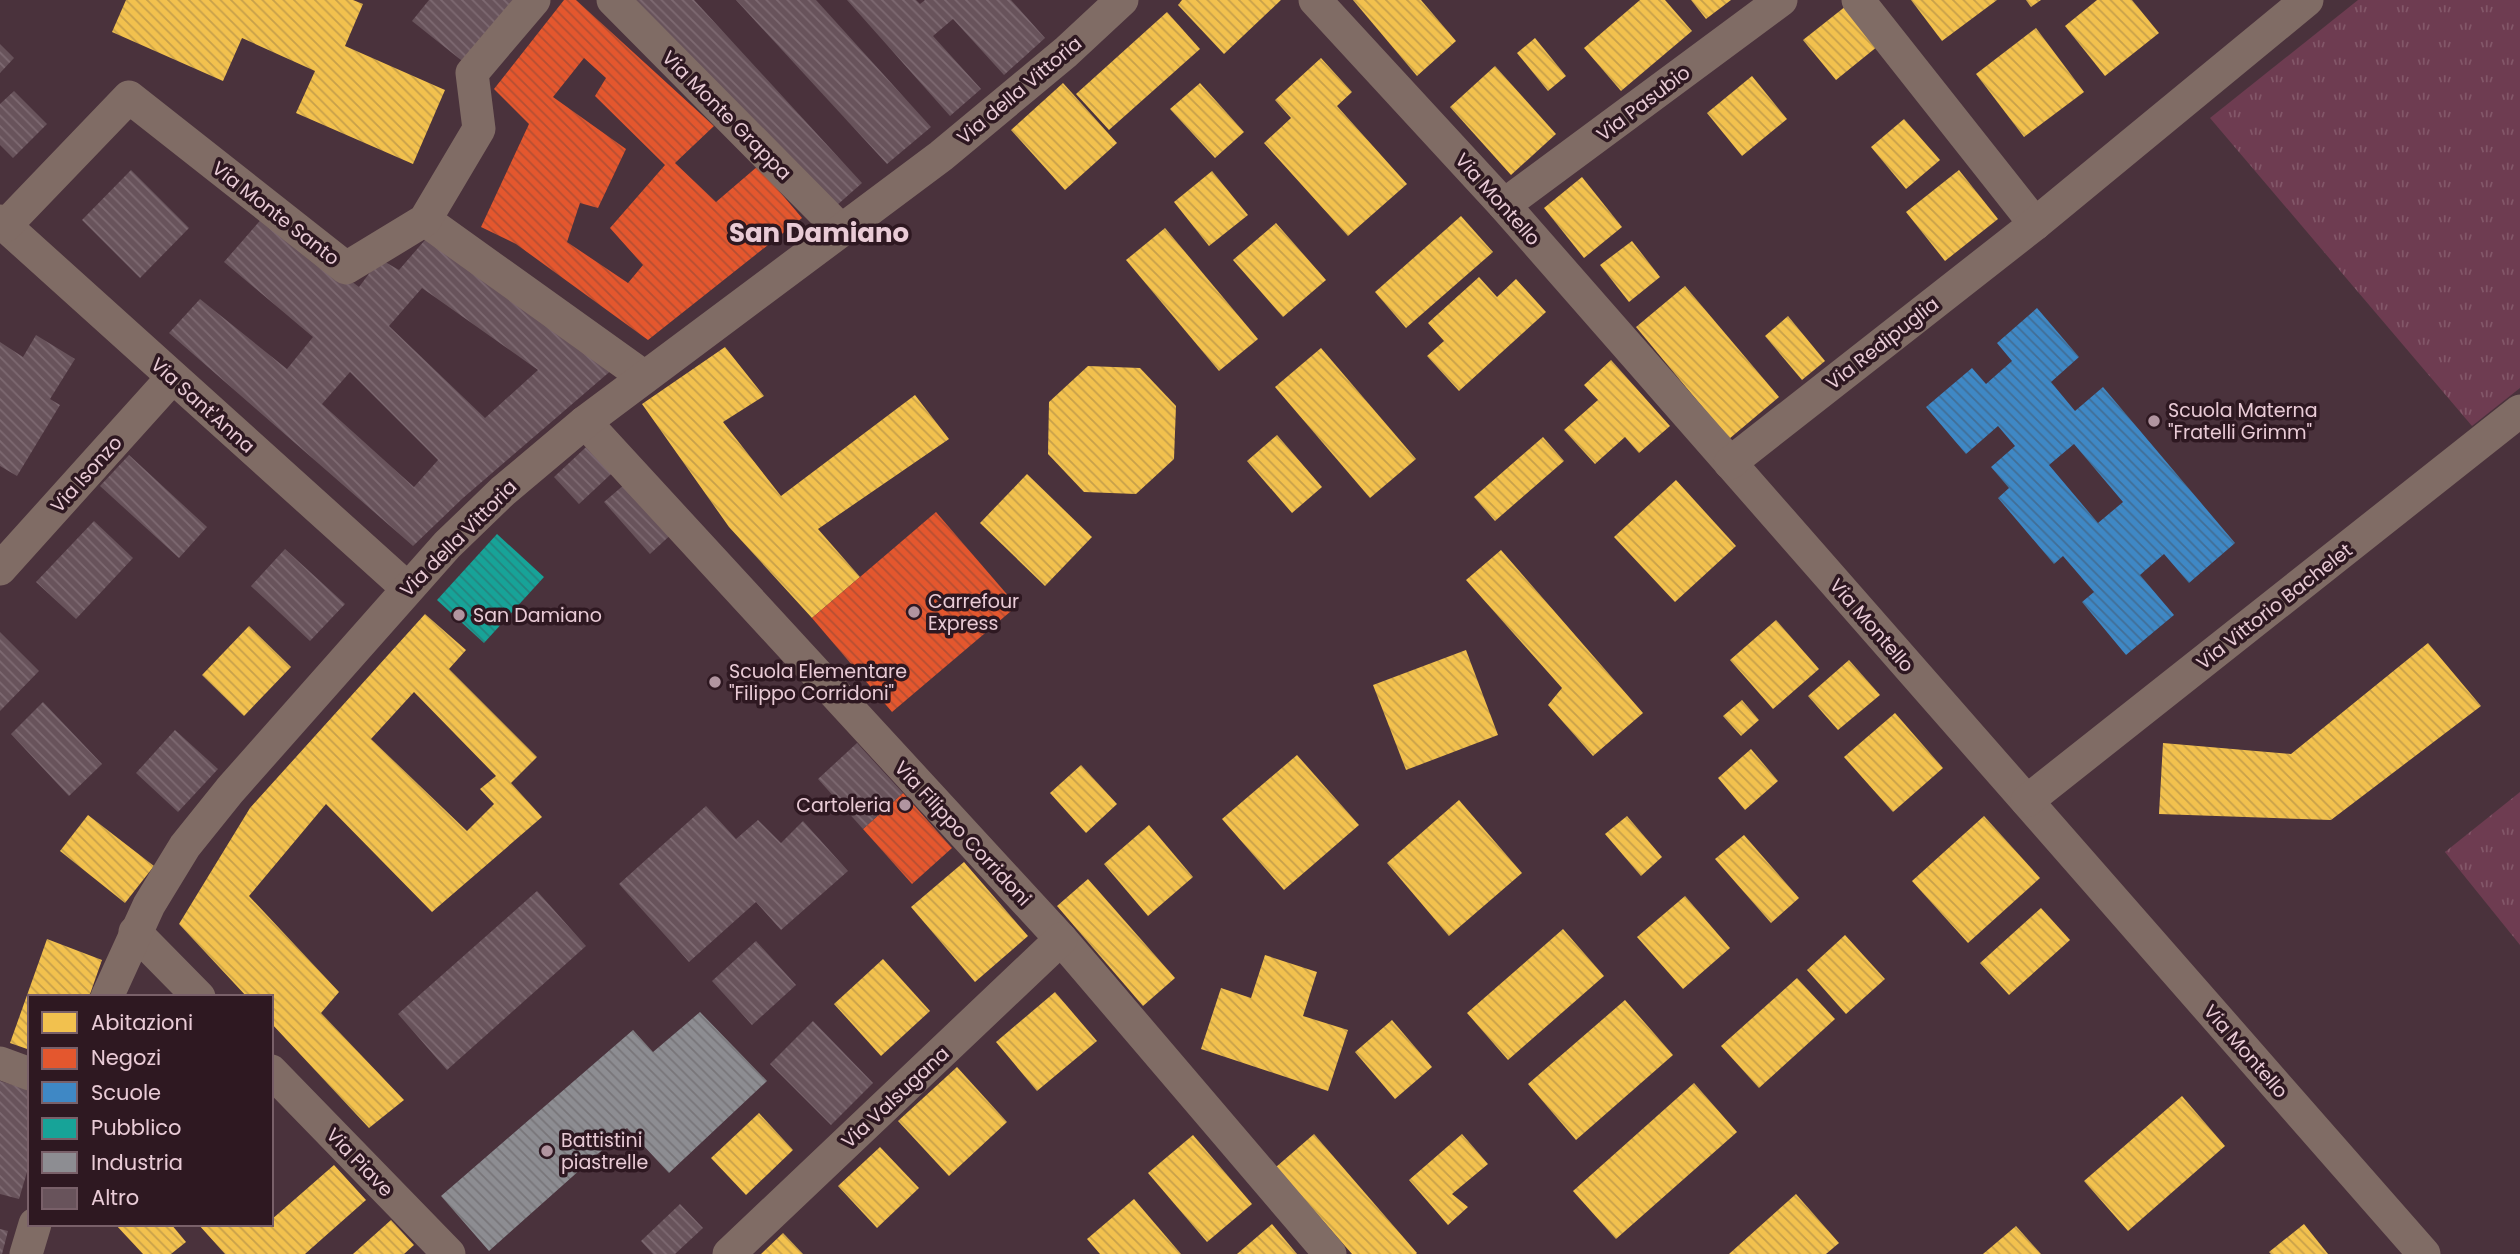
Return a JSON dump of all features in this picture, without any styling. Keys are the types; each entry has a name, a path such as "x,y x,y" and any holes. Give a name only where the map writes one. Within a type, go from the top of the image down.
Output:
{"street":[{"path":"534,0 472,73 479,129 425,220 643,376"},
{"name":"Via Monte Grappa","path":"613,0 841,230"},
{"name":"Via della Vittoria","path":"108,995 135,932 185,846 407,588 503,491 643,376 841,230 923,185 1122,0"},
{"name":"Via Montello","path":"1315,0 1504,205 2424,1254"},
{"name":"Via Pasubio","path":"1504,205 1781,0"},
{"path":"1858,0 2035,224"},
{"name":"Via Redipuglia","path":"1730,463 2035,224 2307,0"},
{"name":"Via Monte Santo","path":"2,223 129,97 345,268 425,220"},
{"name":"Via Sant'Anna","path":"2,223 407,588"},
{"name":"Via Isonzo","path":"0,569 172,378"},
{"name":"Via Vittorio Bachelet","path":"2027,801 2520,411"},
{"name":"Via Filippo Corridoni","path":"585,422 1061,939 1330,1254"},
{"path":"135,932 197,995"},
{"name":"Via Valsugana","path":"729,1254 1061,939"},
{"path":"0,1063 28,1073"},
{"name":"Via Piave","path":"273,1073 449,1254"},
{"path":"26,1254 33,1226"}],"green space":[{"path":"2358,0 2520,0 2520,388 2472,426 2210,118"},
{"path":"2520,792 2520,945 2445,852"}],"building: Abitazioni":[{"path":"126,0 353,0 363,4 345,46 445,90 413,164 296,113 315,71 242,38 223,81 112,32"},
{"path":"1182,0 1281,0 1224,54 1178,5"},
{"path":"1353,0 1421,0 1456,41 1417,76"},
{"path":"1640,0 1665,0 1692,31 1621,91 1584,48"},
{"path":"1691,0 1731,0 1706,19"},
{"path":"1911,0 1997,0 1942,41"},
{"path":"2026,0 2041,0 2031,7"},
{"path":"2097,0 2132,0 2159,33 2105,76 2065,26"},
{"path":"1846,6 1878,46 1836,80 1803,40"},
{"path":"1167,12 1200,49 1109,130 1076,94"},
{"path":"2036,28 2084,92 2024,137 1976,74"},
{"path":"1535,38 1566,76 1548,91 1517,53"},
{"path":"1321,58 1352,92 1337,106 1407,184 1348,236 1264,143 1291,118 1275,100"},
{"path":"1495,66 1556,134 1511,175 1450,107"},
{"path":"1752,76 1787,119 1742,156 1707,113"},
{"path":"1063,83 1117,143 1065,190 1011,130"},
{"path":"1200,83 1244,132 1215,158 1170,109"},
{"path":"1904,119 1940,160 1906,189 1871,147"},
{"path":"1959,170 1998,219 1945,261 1906,212"},
{"path":"1212,171 1248,215 1209,246 1174,202"},
{"path":"1582,177 1622,227 1584,258 1544,208"},
{"path":"1461,216 1493,252 1406,328 1375,292"},
{"path":"1276,223 1326,280 1283,317 1233,260"},
{"path":"1165,228 1258,339 1219,371 1126,260"},
{"path":"1632,241 1660,277 1629,302 1600,265"},
{"path":"1479,277 1497,297 1516,279 1546,312 1459,391 1427,356 1444,341 1428,323"},
{"path":"1685,286 1779,397 1729,439 1636,327"},
{"path":"1788,316 1825,361 1802,380 1765,336"},
{"path":"725,347 764,396 723,422 781,496 915,395 949,439 818,529 860,577 812,618 729,527 642,404"},
{"path":"1321,348 1416,459 1370,498 1275,387"},
{"path":"1611,360 1670,426 1639,453 1625,437 1595,464 1564,430 1598,400 1584,385"},
{"path":"1088,366 1140,368 1176,406 1174,459 1136,494 1084,492 1048,454 1049,402"},
{"path":"1277,435 1322,487 1292,513 1247,461"},
{"path":"1543,437 1564,461 1495,521 1474,497"},
{"path":"1027,474 1092,537 1045,586 980,523"},
{"path":"1676,480 1736,546 1675,602 1614,537"},
{"path":"1501,550 1643,713 1593,756 1548,705 1562,688 1466,580"},
{"path":"425,614 466,650 449,669 537,757 511,783 542,817 432,912 326,804 249,896 339,992 321,1013 404,1100 369,1128 273,1025 273,995 245,995 179,924 250,808","holes":["414,692 496,776 480,789 494,804 467,831 371,739"]},
{"path":"1776,620 1819,669 1773,709 1730,660"},
{"path":"249,626 291,667 244,716 202,675"},
{"path":"2428,643 2481,706 2331,820 2159,814 2163,743 2291,754"},
{"path":"1466,650 1498,735 1406,770 1373,685"},
{"path":"1849,660 1880,695 1838,730 1808,696"},
{"path":"1742,700 1759,720 1741,736 1723,716"},
{"path":"1895,713 1943,768 1893,812 1844,757"},
{"path":"1751,749 1778,781 1745,810 1718,778"},
{"path":"1297,755 1359,825 1284,890 1222,819"},
{"path":"1081,765 1117,804 1086,833 1050,793"},
{"path":"1459,800 1522,873 1449,936 1387,863"},
{"path":"88,815 154,866 125,903 60,851"},
{"path":"1627,816 1662,857 1641,876 1605,834"},
{"path":"1984,816 2040,878 1968,943 1912,881"},
{"path":"1149,825 1193,877 1148,916 1104,864"},
{"path":"1744,835 1799,898 1771,923 1715,859"},
{"path":"964,862 1028,936 975,982 911,907"},
{"path":"1088,879 1175,978 1143,1006 1057,906"},
{"path":"1685,896 1730,948 1683,989 1637,937"},
{"path":"2041,908 2070,940 2009,995 1980,963"},
{"path":"1563,929 1604,976 1508,1060 1467,1013"},
{"path":"1845,935 1885,979 1846,1014 1807,970"},
{"path":"47,939 102,960 90,995 28,995 28,1049 10,1043"},
{"path":"1265,955 1317,972 1303,1016 1348,1030 1328,1091 1201,1049 1221,988 1251,998"},
{"path":"883,959 930,1011 881,1056 834,1004"},
{"path":"1797,978 1835,1019 1759,1088 1721,1046"},
{"path":"1055,992 1097,1041 1037,1091 996,1042"},
{"path":"1625,1000 1673,1055 1576,1140 1528,1084"},
{"path":"1392,1020 1432,1067 1395,1099 1355,1052"},
{"path":"957,1067 1007,1122 949,1176 898,1121"},
{"path":"1694,1083 1737,1132 1616,1239 1573,1191"},
{"path":"2182,1096 2225,1146 2128,1231 2084,1181"},
{"path":"759,1113 793,1150 746,1195 711,1158"},
{"path":"1314,1134 1416,1254 1352,1254 1276,1167"},
{"path":"1462,1134 1488,1164 1452,1194 1468,1207 1448,1225 1409,1180"},
{"path":"1193,1135 1252,1204 1207,1242 1148,1173"},
{"path":"880,1147 919,1188 877,1228 838,1186"},
{"path":"334,1165 366,1200 305,1254 225,1254 200,1226 273,1226 273,1218"},
{"path":"1796,1194 1839,1243 1826,1254 1729,1254"},
{"path":"1134,1199 1181,1254 1100,1254 1087,1239"},
{"path":"391,1220 414,1245 404,1254 353,1254"},
{"path":"1272,1224 1297,1254 1237,1254"},
{"path":"2304,1224 2328,1254 2269,1252"},
{"path":"117,1226 173,1226 186,1242 171,1254 143,1254"},
{"path":"2016,1226 2041,1254 1983,1254"},
{"path":"783,1233 803,1254 761,1254"}],"building: Negozi":[{"path":"564,0 576,0 714,126 675,163 716,202 758,166 802,218 648,340 516,244 481,227 529,124 494,89","holes":["584,58 606,78 595,96 665,165 610,228 643,265 628,283 567,242 580,203 598,208 626,149 553,97"]},
{"name":"Carrefour Express","path":"936,512 1017,606 892,712 812,618"},
{"path":"903,793 952,848 912,884 863,829"}],"building: Scuole":[{"path":"2037,308 2079,357 2051,382 2075,411 2103,387 2235,543 2189,583 2164,554 2140,575 2174,615 2126,655 2082,602 2094,592 2063,556 2054,564 1998,498 2009,488 1991,467 2015,446 1998,426 1966,454 1926,407 1972,368 1986,384 2012,361 1997,343","holes":["2074,444 2123,502 2098,523 2049,465"]}],"building: Pubblico":[{"path":"497,534 544,577 484,643 437,600"}],"building: Industria":[{"name":"Battistini piastrelle","path":"700,1012 767,1081 669,1173 627,1128 489,1251 441,1196 633,1030 653,1052"}],"building: Altro":[{"path":"429,0 516,0 466,64 412,21"},
{"path":"633,0 694,0 862,183 836,206"},
{"path":"736,0 816,0 931,127 887,164"},
{"path":"847,0 916,0 920,4 925,0 1011,0 1045,38 1004,75 953,19 933,36 981,89 950,116"},
{"path":"0,44 14,58 0,73"},
{"path":"14,91 47,124 13,158 0,145 0,104"},
{"path":"131,170 189,228 140,278 82,220"},
{"path":"265,215 359,287 380,259 399,270 431,233 614,368 463,498 413,546 169,333 200,299 287,369 313,337 224,262","holes":["422,288 538,370 485,418 389,326","350,372 438,460 414,487 322,404"]},
{"path":"36,335 75,359 50,399 60,405 17,476 0,466 0,342 23,357"},
{"path":"599,435 625,461 579,504 554,477"},
{"path":"129,455 207,527 179,558 100,486"},
{"path":"632,478 677,529 650,554 604,502"},
{"path":"94,521 133,558 76,619 36,582"},
{"path":"285,549 345,604 310,641 251,586"},
{"path":"0,632 39,671 0,711"},
{"path":"43,702 102,764 69,796 11,734"},
{"path":"175,730 218,769 178,812 136,773"},
{"path":"857,743 903,793 863,829 818,779"},
{"path":"706,806 736,839 758,820 781,843 803,821 848,871 781,930 756,902 689,962 619,884"},
{"path":"537,891 586,946 447,1070 398,1014"},
{"path":"756,941 796,985 752,1025 712,981"},
{"path":"813,1021 873,1083 831,1125 770,1064"},
{"path":"0,1081 28,1089 28,1169 19,1199 0,1194"},
{"path":"680,1204 703,1228 675,1254 653,1254 641,1241"},
{"path":"0,1229 8,1231 2,1254 0,1254"}],"place":[{"name":"Scuola Materna \"Fratelli Grimm\"","path":"2154,421"},
{"name":"Carrefour Express","path":"914,612"},
{"name":"San Damiano","path":"459,615"},
{"name":"Scuola Elementare \"Filippo Corridoni\"","path":"715,682"},
{"name":"Cartoleria","path":"905,805"},
{"name":"Battistini piastrelle","path":"547,1151"}],"district":[{"name":"San Damiano","path":"819,233"}]}
